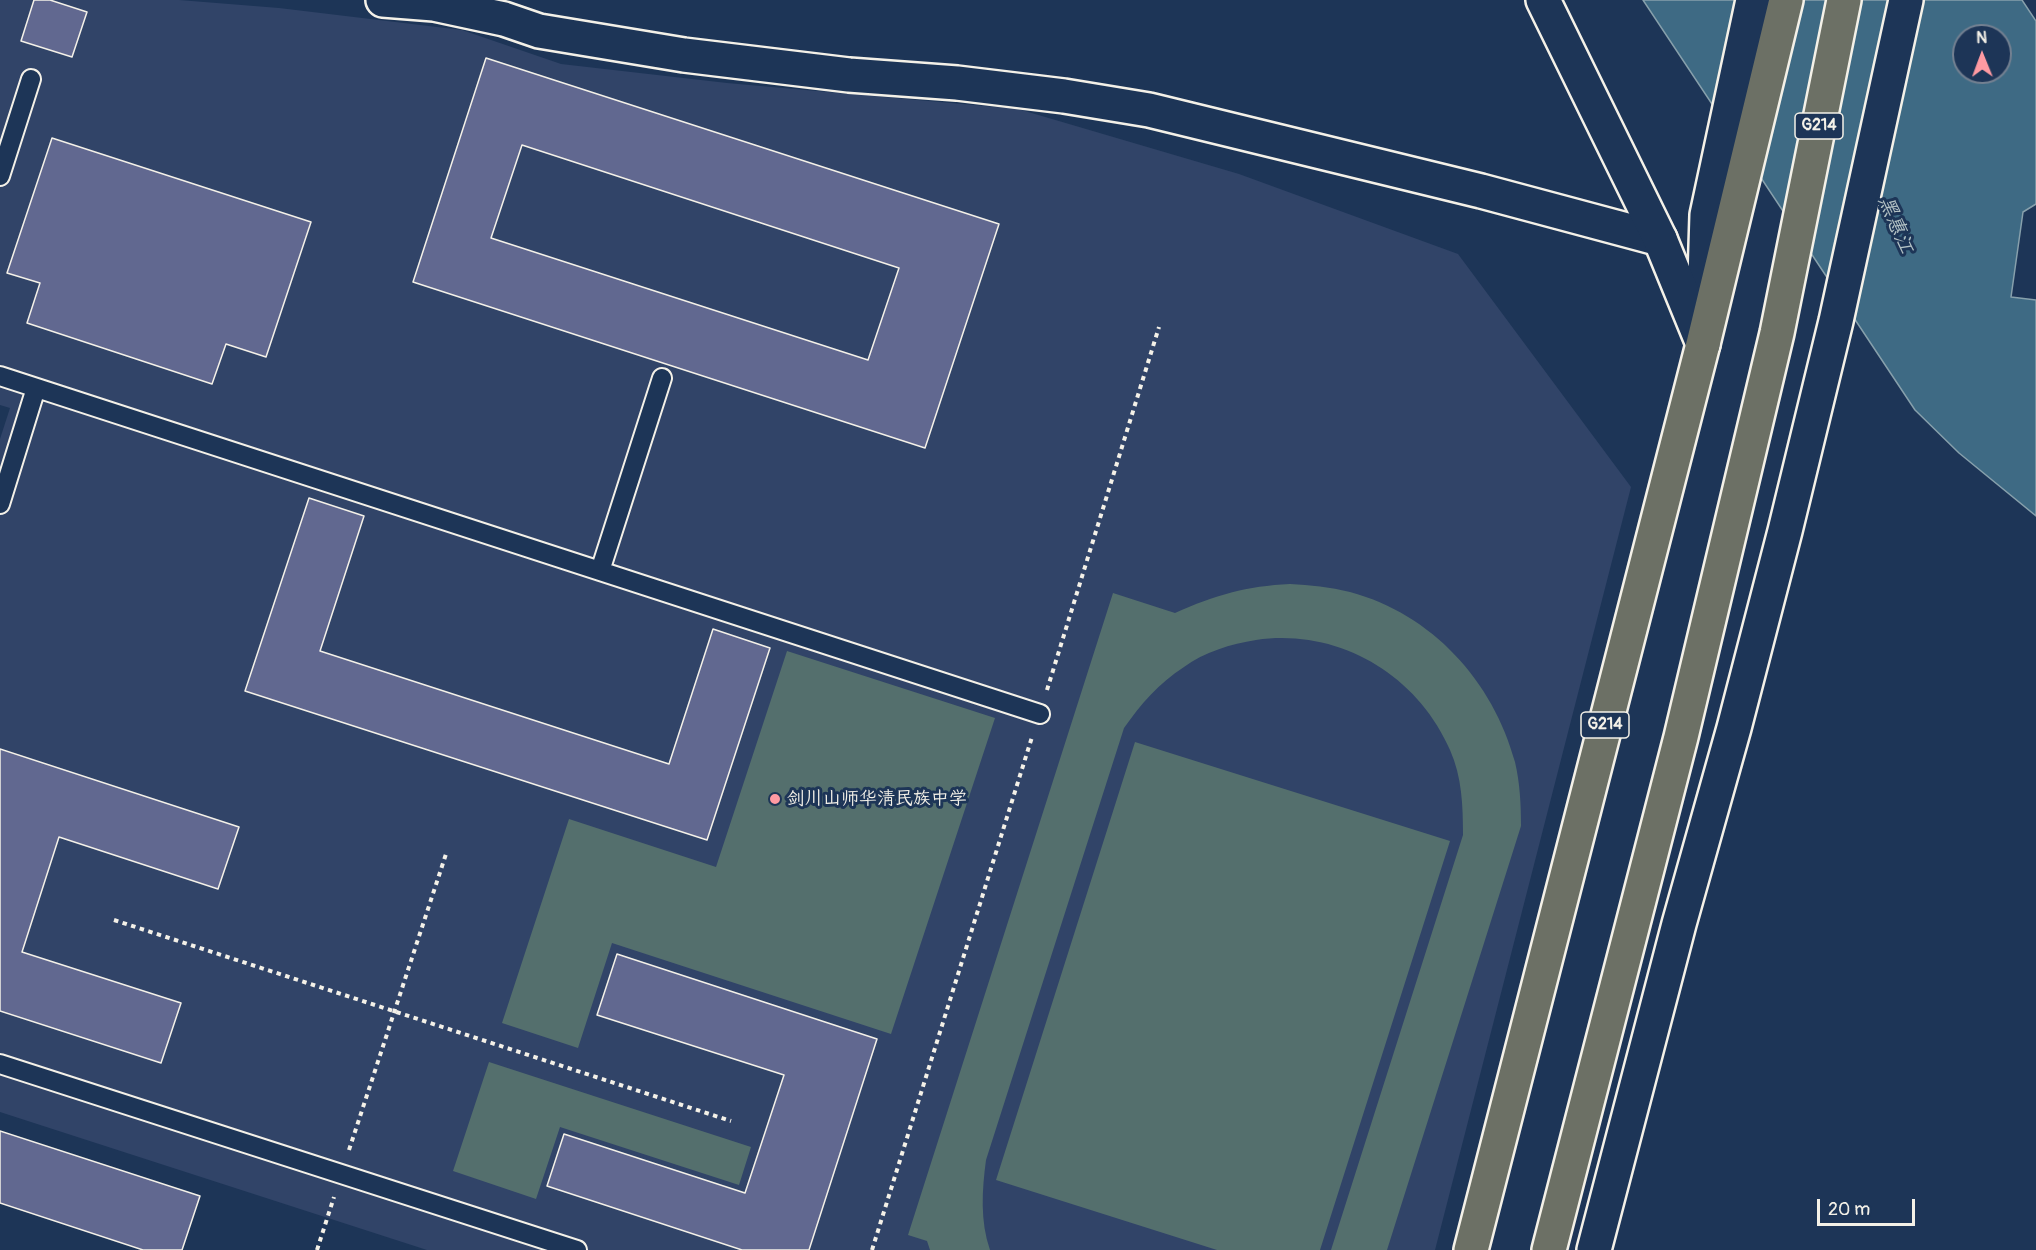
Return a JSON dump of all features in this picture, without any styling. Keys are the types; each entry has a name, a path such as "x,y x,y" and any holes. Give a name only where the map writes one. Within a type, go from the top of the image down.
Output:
{"highway":[{"name":"G214","path":"1471,1250 1703,344 1726,190 1786,0"},
{"name":"G214","path":"1549,1250 1684,725 1777,333 1844,0"}],"street":[{"path":"383,0 434,4 504,19 539,31 684,55 849,75 957,83 1064,96 1149,110 1481,190 1660,239"},
{"path":"1543,0 1660,239 1703,344"},
{"path":"1726,190 1753,0"},
{"path":"1594,1250 1736,717 1836,321 1906,0"}],"lane":[{"path":"0,176 31,79"},
{"path":"0,376 1040,714"},
{"path":"600,571 662,378"},
{"path":"0,504 36,388"},
{"path":"0,1064 576,1250"}],"path":[{"path":"872,1250 1160,327"},
{"path":"316,1250 447,851"},
{"path":"114,920 731,1120"}],"shaded area":[{"name":"剑川山师华清民族中学","path":"0,0 179,0 279,8 462,30 561,64 727,83 1018,109 1239,174 1458,254 1631,487 1435,1250 427,1250 0,1112 0,439 10,408 0,405"}],"green space":[{"path":"1290,584 1342,590 1380,602 1407,616 1432,634 1475,678 1491,704 1505,732 1518,778 1521,826 1387,1250 1331,1250 1463,835 1459,781 1454,760 1436,723 1417,699 1396,679 1371,662 1345,649 1316,641 1287,638 1256,640 1228,646 1200,657 1175,673 1159,687 1124,728 986,1160 983,1205 990,1250 930,1250 927,1241 908,1235 1113,593 1175,613 1231,593"},
{"path":"787,651 995,718 891,1034 612,943 578,1048 502,1023 569,819 716,867"},
{"path":"1135,742 1450,841 1320,1250 1217,1250 996,1180"},
{"path":"489,1062 751,1147 739,1185 560,1127 536,1199 453,1171"}],"water":[{"name":"黑惠江","path":"1643,0 2022,0 2036,21 2036,204 2023,212 2011,297 2036,300 2036,516 1959,453 1915,410"}],"building":[{"path":"34,0 50,0 87,12 72,57 21,41"},
{"path":"486,58 999,224 925,448 413,282","holes":["522,145 899,268 868,360 491,238"]},
{"path":"52,138 311,222 266,357 226,344 212,384 27,323 40,283 7,273"},
{"path":"309,498 364,516 320,651 669,764 713,629 770,648 707,840 245,691"},
{"path":"0,749 239,827 218,889 59,837 22,952 181,1003 161,1063 0,1011"},
{"path":"617,954 877,1039 809,1250 742,1250 547,1186 564,1134 745,1193 784,1075 597,1015"},
{"path":"0,1131 200,1196 182,1250 143,1250 0,1203"}],"place":[{"name":"剑川山师华清民族中学","path":"775,799"}]}
